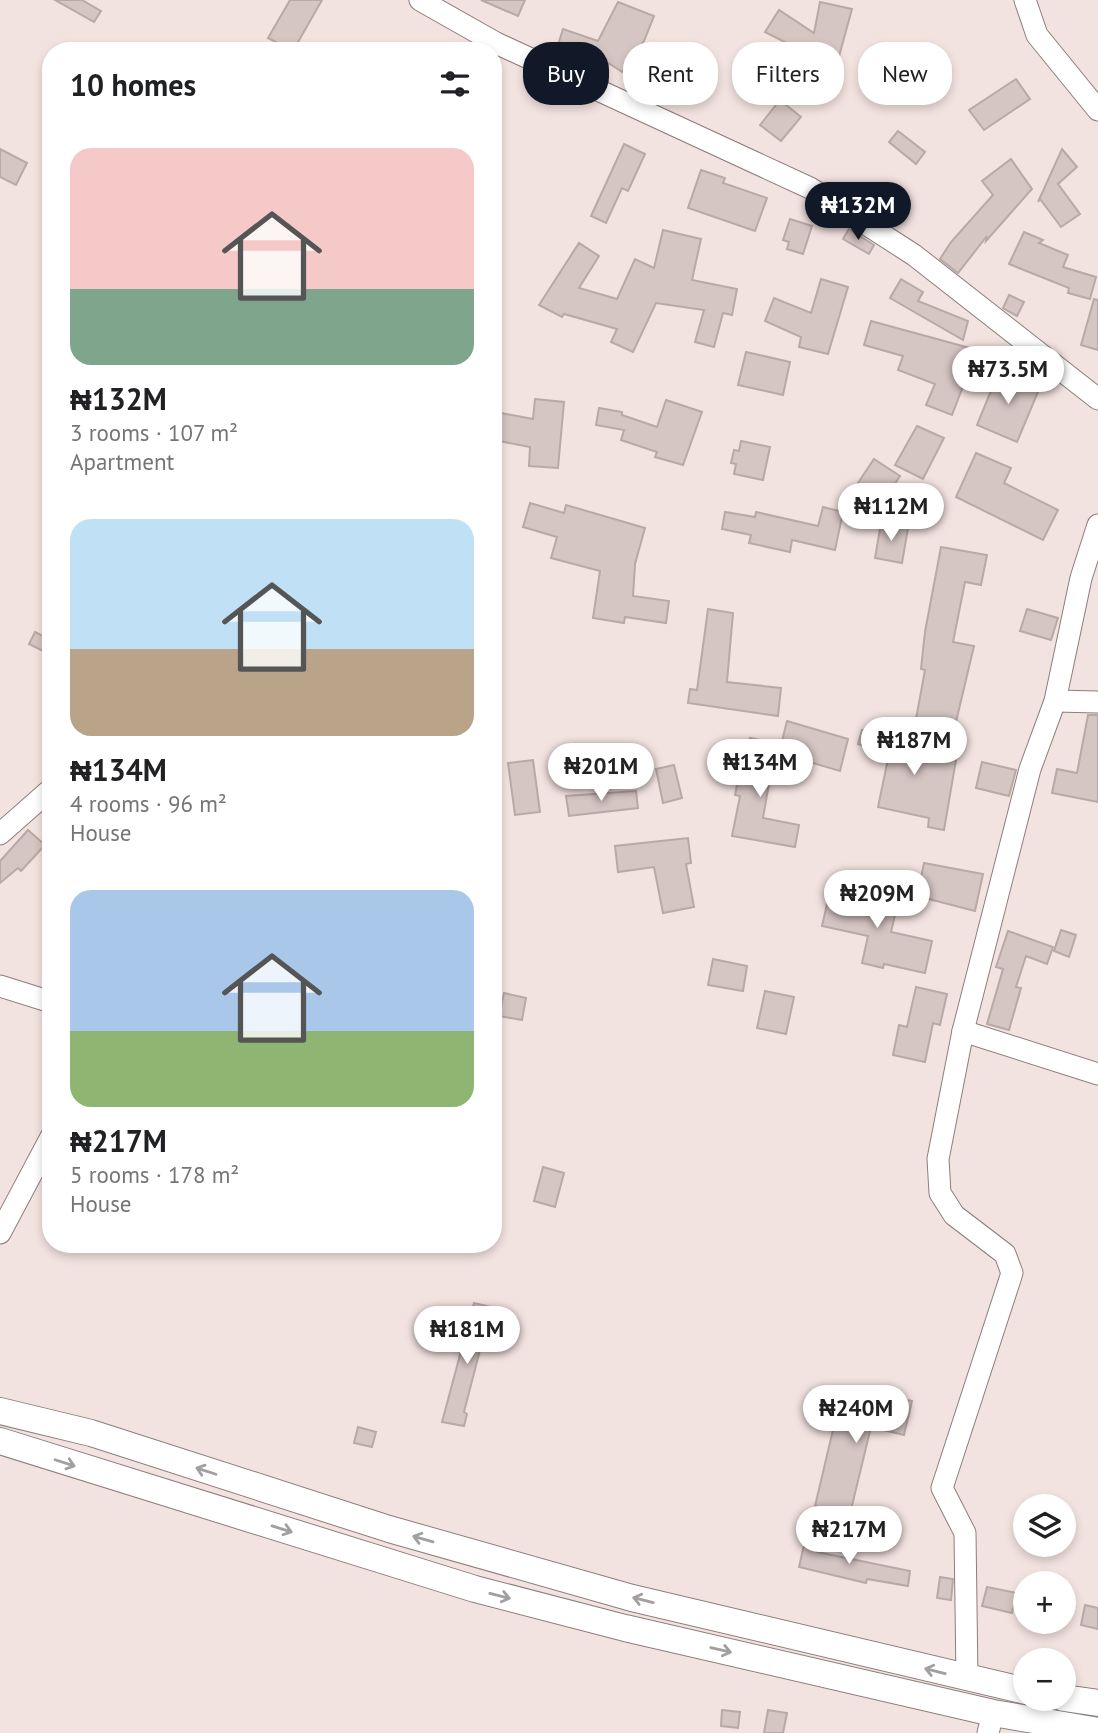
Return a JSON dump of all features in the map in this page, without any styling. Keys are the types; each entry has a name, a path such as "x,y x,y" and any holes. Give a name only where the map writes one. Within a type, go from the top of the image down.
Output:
{"main road":[{"path":"0,1411 91,1433 485,1557 632,1598 1013,1688"},
{"path":"0,1441 475,1589 990,1723 1094,1731"},
{"path":"1076,1700 1098,1703"}],"street":[{"path":"1025,0 1037,36 1098,110"},
{"path":"433,3 487,42"},
{"path":"502,51 810,188 914,255 1098,399"},
{"path":"967,1679 965,1532 942,1489 1012,1273 1005,1254 954,1215 940,1193 938,1159 963,1031 1031,769 1055,701 1081,578 1098,525"},
{"path":"1055,701 1098,702"},
{"path":"0,834 42,797"},
{"path":"0,986 42,999"},
{"path":"963,1031 1098,1074"},
{"path":"0,1233 42,1153"}],"building":[{"path":"55,0 82,0 101,11 94,22"},
{"path":"290,0 322,0 298,42 276,42 268,38"},
{"path":"481,0 525,0 518,16"},
{"path":"618,2 654,16 643,42 623,42 622,72 609,63 609,42 559,42 563,29 598,41"},
{"path":"820,2 852,9 843,42 785,42 765,32 779,10 814,33"},
{"path":"1016,79 1030,99 984,130 969,110"},
{"path":"776,105 786,105 801,117 781,141 760,125"},
{"path":"898,131 925,152 916,164 889,142"},
{"path":"624,144 645,154 628,191 622,188 606,223 591,216"},
{"path":"0,149 27,163 16,185 0,177"},
{"path":"1062,149 1077,167 1058,184 1080,214 1061,227 1040,199 1038,202"},
{"path":"1011,159 1032,189 986,241 987,236 958,273 940,259 951,242 993,195 982,181"},
{"path":"701,170 725,178 723,183 767,198 755,231 688,208"},
{"path":"790,219 812,226 803,254 787,249 789,242 783,240"},
{"path":"849,229 874,245 869,254 843,239"},
{"path":"663,230 701,239 692,280 737,289 732,315 723,313 714,347 695,342 704,310 656,303 633,352 611,342 617,329 564,314 562,317 539,305 579,243 599,256 579,288 617,299 635,259 654,268"},
{"path":"1024,232 1043,240 1039,243 1068,255 1063,267 1096,277 1090,299 1068,293 1069,288 1009,264"},
{"path":"821,279 848,287 828,354 799,347 801,337 765,321 774,298 811,313"},
{"path":"901,279 923,292 918,301 968,321 963,340 890,298"},
{"path":"1009,295 1024,302 1017,316 1003,308"},
{"path":"1094,299 1098,300 1098,350 1081,345"},
{"path":"871,321 977,350 952,415 926,405 935,384 898,370 903,356 864,345"},
{"path":"746,352 790,362 783,395 738,385"},
{"path":"999,371 1040,387 1017,442 977,425"},
{"path":"535,399 564,402 558,468 529,466 530,447 502,442 502,413 533,419"},
{"path":"666,400 702,412 683,465 655,457 657,452 621,440 624,430 596,425 599,408 622,412 622,415 657,427"},
{"path":"917,426 944,438 923,479 895,465"},
{"path":"741,441 770,447 763,480 734,474 736,464 731,463 734,450 739,451"},
{"path":"976,453 1011,468 1004,483 1058,510 1043,540 956,497"},
{"path":"874,459 900,476 882,503 856,486"},
{"path":"530,503 564,513 566,505 645,528 635,564 633,596 669,601 666,623 625,617 624,623 593,618 600,571 551,558 557,537 523,527"},
{"path":"823,507 843,512 835,550 792,540 790,552 749,543 751,535 722,529 725,512 755,517 756,512 818,526"},
{"path":"881,523 908,528 902,563 875,558"},
{"path":"941,547 987,555 981,585 965,582 953,642 974,646 955,726 916,719 925,670 921,669 925,632"},
{"path":"708,609 733,613 727,682 781,688 778,716 688,703 690,689 697,690"},
{"path":"1027,609 1058,618 1051,640 1020,631"},
{"path":"35,632 42,636 42,650 29,644"},
{"path":"1088,715 1098,715 1098,802 1052,793 1057,769 1077,773"},
{"path":"787,721 848,739 840,771 779,753"},
{"path":"899,725 913,727 909,746 957,754 944,830 928,827 929,818 878,807 889,754 858,744 862,730 897,741"},
{"path":"750,738 776,743 763,818 799,825 795,847 732,836 740,796 735,795 739,775 743,776"},
{"path":"533,760 540,812 515,815 508,763"},
{"path":"982,762 1016,770 1009,796 976,788"},
{"path":"674,765 682,798 663,803 656,769"},
{"path":"636,791 638,808 569,816 566,796"},
{"path":"28,830 42,842 42,848 21,871 18,868 0,883 0,861"},
{"path":"688,838 691,863 686,864 694,907 663,913 654,867 618,872 615,846"},
{"path":"924,863 983,874 975,911 917,896"},
{"path":"879,890 900,894 891,932 932,941 925,973 884,964 883,968 862,963 868,936 822,926 830,891 876,901"},
{"path":"1061,930 1076,935 1069,957 1054,951"},
{"path":"1008,931 1053,947 1047,964 1026,956 1016,987 1021,988 1009,1030 987,1024 1003,969 996,967"},
{"path":"713,959 747,966 743,991 708,985"},
{"path":"916,987 947,994 940,1025 933,1023 925,1062 893,1055 899,1025 907,1027"},
{"path":"765,991 794,997 786,1034 757,1028"},
{"path":"504,993 526,998 522,1020 502,1017"},
{"path":"543,1167 564,1173 555,1207 534,1201"},
{"path":"474,1303 491,1307 464,1412 467,1414 464,1426 442,1422"},
{"path":"842,1392 885,1402 886,1395 912,1401 904,1435 871,1427 850,1514 815,1506"},
{"path":"358,1427 376,1432 372,1447 354,1443"},
{"path":"806,1536 820,1539 817,1552 910,1571 908,1586 867,1579 866,1583 799,1567"},
{"path":"940,1577 953,1579 951,1600 937,1598"},
{"path":"987,1587 1013,1592 1012,1613 982,1606"},
{"path":"1085,1605 1098,1608 1098,1629 1081,1625"},
{"path":"722,1710 740,1712 738,1728 721,1726"},
{"path":"768,1710 787,1713 783,1733 764,1733"}]}
